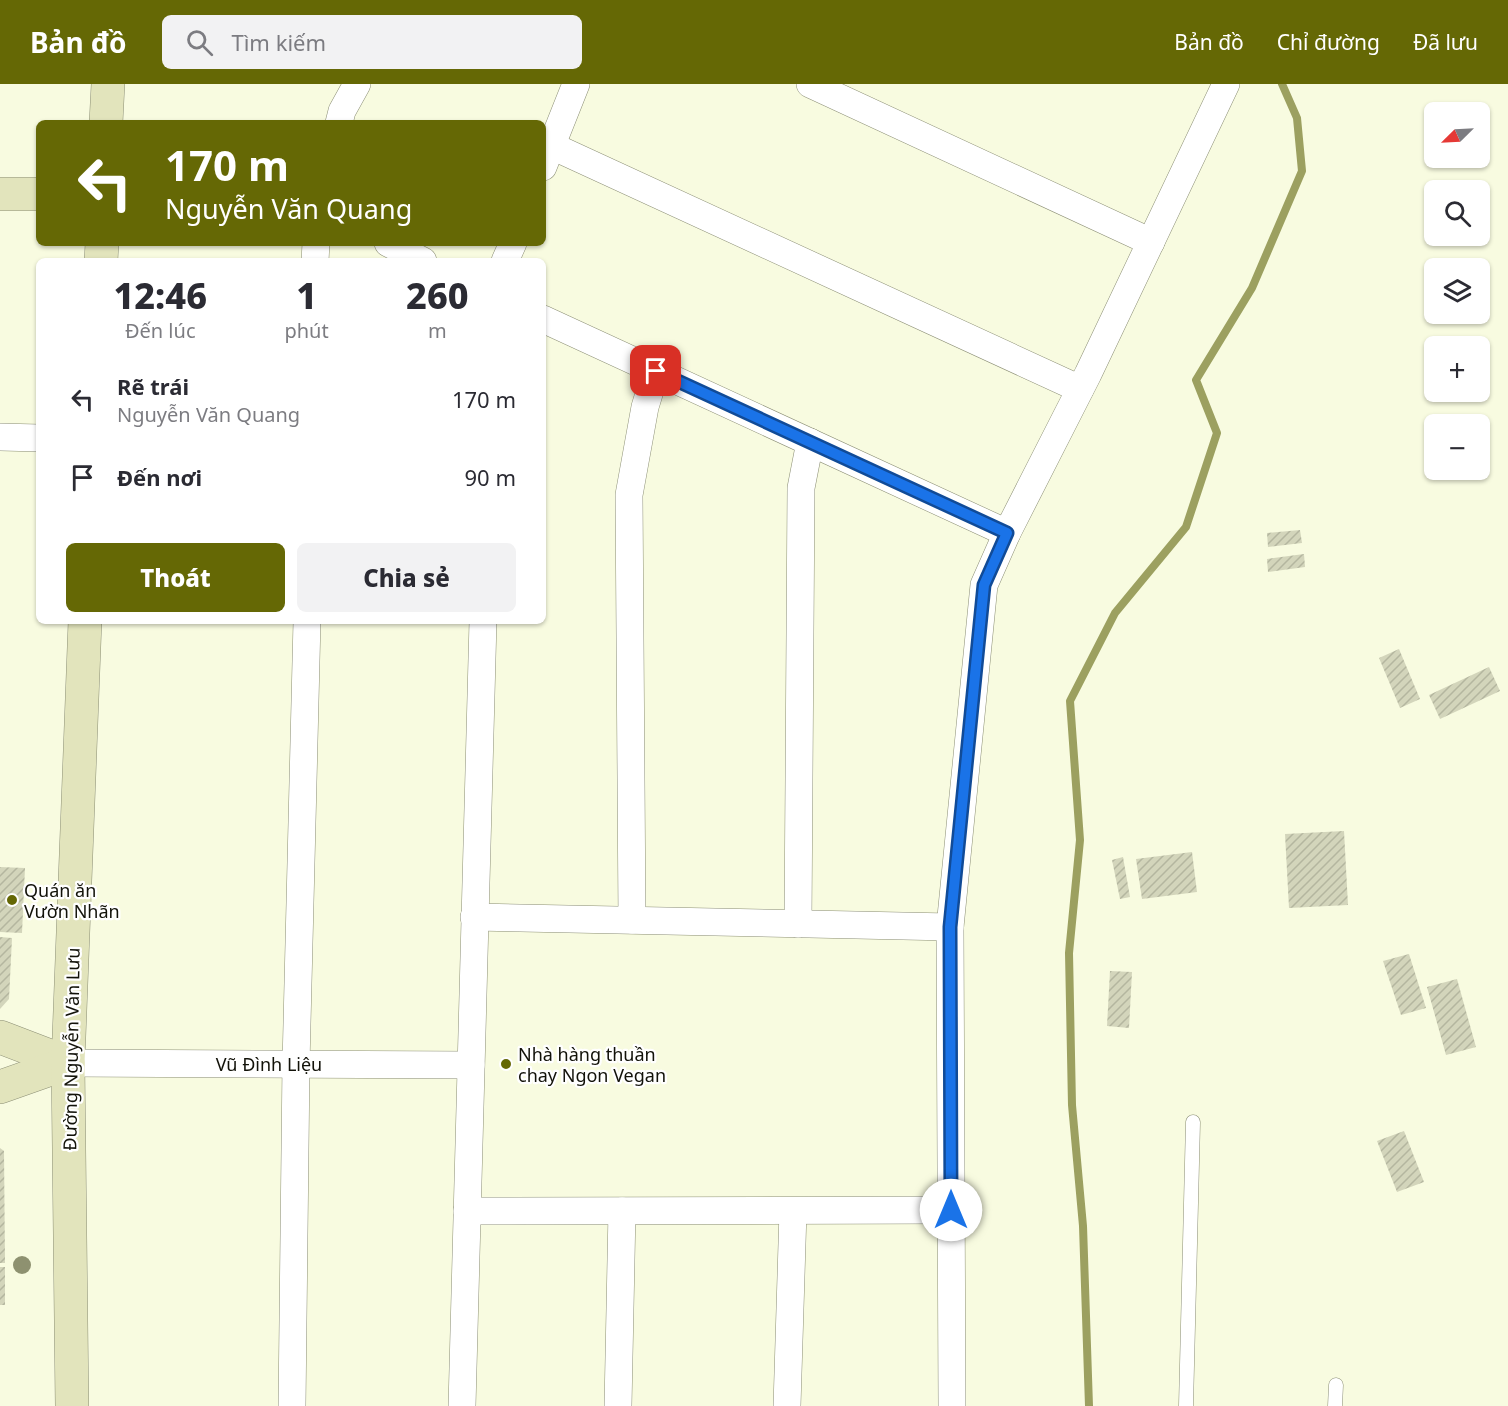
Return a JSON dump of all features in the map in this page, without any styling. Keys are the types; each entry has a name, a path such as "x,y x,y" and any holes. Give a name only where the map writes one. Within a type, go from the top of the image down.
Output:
{"street":[{"path":"106,120 108,84"},
{"path":"341,117 342,84"},
{"path":"341,117 357,84"},
{"path":"576,84 547,157 1080,389"},
{"path":"810,84 1151,242"},
{"path":"952,1406 950,927 984,585 1007,533 1080,389 1226,84"},
{"path":"0,194 36,194"},
{"path":"394,246 417,258"},
{"path":"546,320 1007,533"},
{"path":"632,920 629,495 645,407 656,371"},
{"path":"0,437 36,438"},
{"path":"798,924 801,488 810,442"},
{"name":"Đường Nguyễn Văn Lưu","path":"72,1406 68,1063 85,624"},
{"path":"292,1406 296,1064 307,624"},
{"path":"462,1406 483,624"},
{"path":"474,916 950,927"},
{"name":"Vũ Đình Liệu","path":"0,1037 68,1063"},
{"name":"Vũ Đình Liệu","path":"0,1088 68,1063 471,1065"},
{"path":"467,1211 951,1210"},
{"path":"618,1406 622,1211"},
{"path":"787,1406 793,1211"}],"lane":[{"path":"1186,1406 1193,1122"},
{"path":"1335,1406 1336,1386"}],"building":[{"path":"1300,530 1302,543 1268,547 1267,533"},
{"path":"1304,554 1305,567 1268,572 1267,559"},
{"path":"1399,649 1420,699 1400,708 1379,658"},
{"path":"1489,667 1500,691 1440,719 1429,695"},
{"path":"1344,831 1348,905 1289,908 1285,834"},
{"path":"1192,852 1197,892 1142,899 1136,859"},
{"path":"1123,857 1130,897 1120,899 1112,860"},
{"name":"Quán ăn Vườn Nhãn","path":"0,867 25,868 22,933 0,932"},
{"path":"0,937 12,938 9,999 0,1009"},
{"path":"1409,954 1426,1008 1401,1015 1383,961"},
{"path":"1110,971 1132,972 1129,1028 1107,1026"},
{"path":"1457,979 1476,1047 1446,1055 1427,987"},
{"path":"1404,1131 1424,1182 1397,1192 1377,1141"},
{"path":"0,1148 4,1151 5,1263 0,1263"},
{"path":"0,1267 5,1267 5,1305 0,1305"}],"waterway":[{"path":"1089,1406 1083,1226 1072,1105 1069,953 1080,840 1070,701 1115,613 1186,527 1217,433 1196,380 1252,288 1302,171 1297,118 1282,84"}],"place":[{"name":"Quán ăn Vườn Nhãn","path":"12,900"},
{"name":"Nhà hàng thuần chay Ngon Vegan","path":"506,1064"}],"route":[{"path":"656,371 1007,533 984,585 950,927 951,1210"}]}
